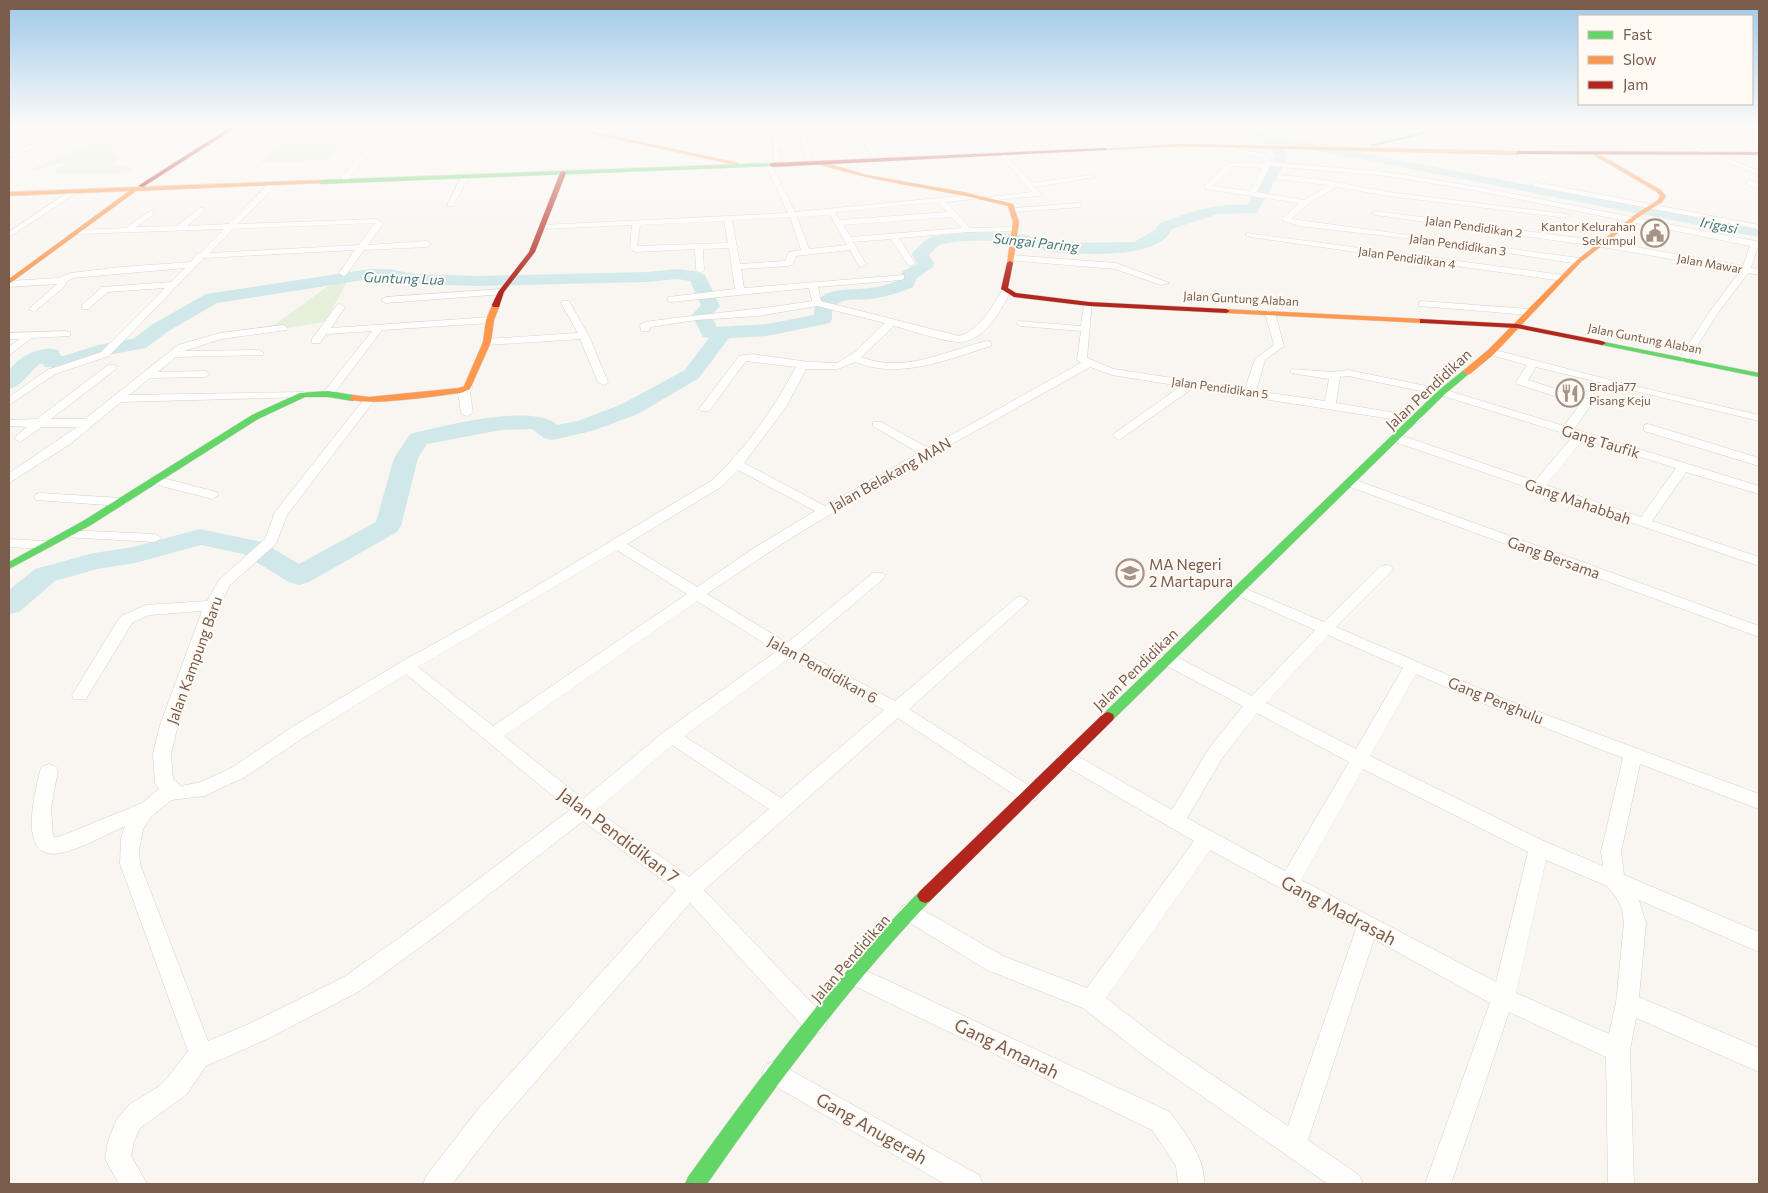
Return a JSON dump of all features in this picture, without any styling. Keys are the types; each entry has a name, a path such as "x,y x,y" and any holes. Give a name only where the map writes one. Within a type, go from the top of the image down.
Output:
{"main road":[{"path":"9,283 148,182"},
{"path":"9,192 281,182"},
{"path":"240,184 337,182"},
{"path":"9,566 45,544 68,534 255,417 303,395 328,394 369,400 449,391 467,387 487,342 490,320 507,283 528,259 543,228 560,182"},
{"path":"878,182 984,197 1011,205 1014,210 1015,235 1004,289 1006,292"},
{"path":"1644,182 1659,190 1663,196 1660,201 1650,206"},
{"path":"9,192 74,192 138,188"},
{"name":"Jalan Pendidikan","path":"698,1183 774,1073 852,974 909,912 1237,590 1417,419 1442,392 1491,352 1580,261 1650,206"},
{"name":"Jalan Guntung Alaban","path":"1006,292 1028,298 1089,304 1517,326 1759,375"}],"street":[{"path":"450,204 462,182"},
{"path":"780,182 806,252"},
{"path":"543,228 793,216 832,213 834,210 940,200 1038,194 1029,182"},
{"path":"1032,185 1057,182"},
{"path":"1212,182 1208,186 1215,189 1267,190 1336,184 1389,194 1633,220"},
{"path":"1267,190 1270,182"},
{"path":"1267,190 1270,182"},
{"path":"1434,182 1757,244 1746,270 1714,312 1683,360"},
{"path":"1749,182 1759,187"},
{"path":"9,402 51,372 100,356 111,347 191,264 273,184"},
{"path":"1267,190 1305,202 1336,184"},
{"path":"1358,188 1376,184"},
{"path":"1535,184 1759,227"},
{"path":"9,235 74,192"},
{"path":"940,200 968,230"},
{"name":"Jalan Pendidikan 3","path":"1305,202 1286,220 1336,229 1430,239 1580,261"},
{"path":"1014,210 1078,205"},
{"path":"180,228 200,210"},
{"path":"128,230 150,213"},
{"path":"832,213 862,264"},
{"name":"Jalan Pendidikan 2","path":"1376,213 1602,244"},
{"path":"838,223 954,214"},
{"path":"728,218 740,291"},
{"path":"78,232 377,221 379,224 376,229 343,273"},
{"path":"636,223 633,247 636,249 733,245"},
{"path":"737,267 789,263 792,254 893,236 968,230 1015,235"},
{"name":"Jalan Pendidikan 4","path":"1250,235 1563,278"},
{"path":"893,236 910,263"},
{"path":"199,256 427,244"},
{"name":"Jalan Mawar","path":"1602,244 1759,272"},
{"path":"699,247 700,270"},
{"path":"1011,258 1116,266 1164,283"},
{"path":"9,283 60,281 75,275 191,264"},
{"path":"671,299 901,277"},
{"path":"34,309 61,285 62,282 60,281"},
{"path":"386,300 507,283"},
{"path":"813,284 816,303"},
{"path":"85,307 104,290 171,285"},
{"path":"645,329 645,325 701,317 758,313 816,303 950,338 966,338 980,328 1000,305 1006,292"},
{"path":"566,303 584,336 603,382"},
{"path":"1088,364 1082,360 1089,304"},
{"path":"1422,304 1530,312"},
{"path":"316,341 340,307"},
{"path":"1250,392 1260,359 1266,352 1279,346 1270,313"},
{"path":"323,331 490,320"},
{"path":"705,409 743,358 752,357 836,367 847,364 893,322"},
{"path":"1021,323 1086,329"},
{"path":"328,394 339,376 366,348 379,327"},
{"path":"9,479 89,423 186,345 220,336 283,328"},
{"path":"9,336 66,334"},
{"path":"9,352 30,336"},
{"path":"487,342 584,336"},
{"path":"853,358 878,367 889,368 944,357 987,344"},
{"path":"1491,352 1629,388 1759,418"},
{"path":"173,354 259,353"},
{"path":"1534,363 1521,382 1587,402 1567,431"},
{"name":"Jalan Pendidikan 5","path":"1088,364 1112,372 1417,419"},
{"name":"Jalan Belakang MAN","path":"493,735 696,592 825,511 1088,364"},
{"path":"49,771 42,807 43,841 48,845 60,845 143,810 172,789 175,794 204,789 238,772 300,731 407,666 520,602 716,484 737,464 780,407 799,370 808,365"},
{"path":"20,438 112,366"},
{"name":"Gang Taufik","path":"1296,371 1335,376 1339,373 1348,373 1442,392 1759,490"},
{"path":"149,375 205,374"},
{"path":"1330,405 1335,376"},
{"path":"1119,436 1192,383"},
{"path":"467,387 464,393 467,413"},
{"path":"120,399 303,395"},
{"name":"Jalan Kampung Baru","path":"172,789 164,783 162,754 169,725 212,605 224,583 271,541 280,515 369,400"},
{"path":"9,423 89,423"},
{"path":"876,424 928,453"},
{"path":"1648,428 1759,462"},
{"path":"1537,487 1580,435"},
{"name":"Gang Mahabbah","path":"1396,438 1759,562"},
{"path":"737,464 771,484 825,511"},
{"path":"1644,523 1683,467"},
{"path":"155,480 212,495"},
{"name":"Gang Bersama","path":"1350,482 1759,632"},
{"path":"41,497 120,502"},
{"path":"68,534 155,538"},
{"path":"9,542 45,544"},
{"name":"Jalan Pendidikan 6","path":"618,544 788,651 898,710 1029,795"},
{"path":"1175,821 1222,745 1255,705 1326,628 1386,569"},
{"path":"200,1053 204,1055 249,1036 352,984 435,924 583,810 671,736 788,651 878,576"},
{"name":"Gang Penghulu","path":"1237,590 1498,703 1759,802"},
{"path":"436,1184 488,1117 690,889 1021,601"},
{"path":"80,695 126,620 146,610 212,605"},
{"path":"1167,659 1358,759 1539,848 1759,942"},
{"path":"1289,883 1413,665"},
{"name":"Jalan Pendidikan 7","path":"407,666 583,810 690,889 815,1023"},
{"path":"671,736 783,809"},
{"path":"1622,1184 1618,1050 1627,1002 1635,923 1632,908 1624,892 1615,881 1611,852 1632,754"},
{"name":"Gang Madrasah","path":"1066,758 1207,839 1503,998 1618,1050"},
{"path":"143,810 128,842 130,864 200,1053"},
{"path":"1091,1000 1207,839"},
{"path":"1438,1184 1503,998 1539,848"},
{"path":"909,912 995,963 1091,1000 1151,1047 1350,1184"},
{"path":"1294,1146 1368,924"},
{"name":"Gang Amanah","path":"852,974 1161,1121 1189,1163 1193,1173 1191,1184"},
{"path":"1627,1002 1759,1060"},
{"path":"134,1184 118,1159 124,1126 136,1114 178,1085 200,1053"},
{"name":"Gang Anugerah","path":"774,1073 970,1184"}],"green space":[{"path":"348,280 325,322 266,331 331,284"}],"water":[{"name":"Irigasi","path":"1475,182 1512,182 1691,216 1759,230 1759,237"}],"waterway":[{"name":"Sungai Paring","path":"723,333 767,330 823,319 823,306 839,294 868,294 890,290 907,283 909,275 925,267 926,263 920,254 935,241 978,236 1027,240 1038,245 1061,248 1137,247 1162,233 1165,226 1197,215 1228,209 1252,210 1268,182"},
{"name":"Guntung Lua","path":"9,383 25,365 43,356 51,354 52,363 67,362 98,351 139,344 160,328 212,298 370,274 389,274 414,279 476,281 647,277 677,274 695,276 699,279 711,306 701,315 710,333 723,333"},
{"path":"9,605 45,575 94,561 135,555 200,537 252,548 299,576 388,526 406,458 418,439 501,423 532,422 543,425 552,433 584,426 630,409 692,374 723,333"}],"traffic: fast":[{"path":"321,182 330,182"},
{"path":"1602,343 1759,375"},
{"path":"1108,717 1442,392 1467,372"},
{"path":"9,566 87,523 255,417 303,395 328,394 353,398"},
{"path":"695,1184 748,1109 832,999 862,963 925,896"}],"traffic: slow":[{"path":"9,194 321,182"},
{"path":"895,182 1011,205 1016,222 1010,263"},
{"path":"1467,372 1491,352 1579,261 1638,215 1660,201 1663,196 1659,191 1643,182"},
{"path":"9,282 134,190"},
{"path":"353,398 369,400 461,390 467,387 487,342 490,320 496,305"},
{"path":"1226,311 1423,321"}],"traffic: jam":[{"path":"141,186 148,182"},
{"path":"496,305 501,292 532,252 560,182"},
{"path":"1010,263 1004,289 1014,295 1089,304 1226,311"},
{"path":"1423,321 1517,326 1602,343"},
{"path":"925,896 1108,717"}],"place":[{"name":"Kantor Kelurahan Sekumpul","path":"1655,233"},
{"name":"Bradja77 Pisang Keju","path":"1570,393"},
{"name":"MA Negeri 2 Martapura","path":"1130,573"}]}
